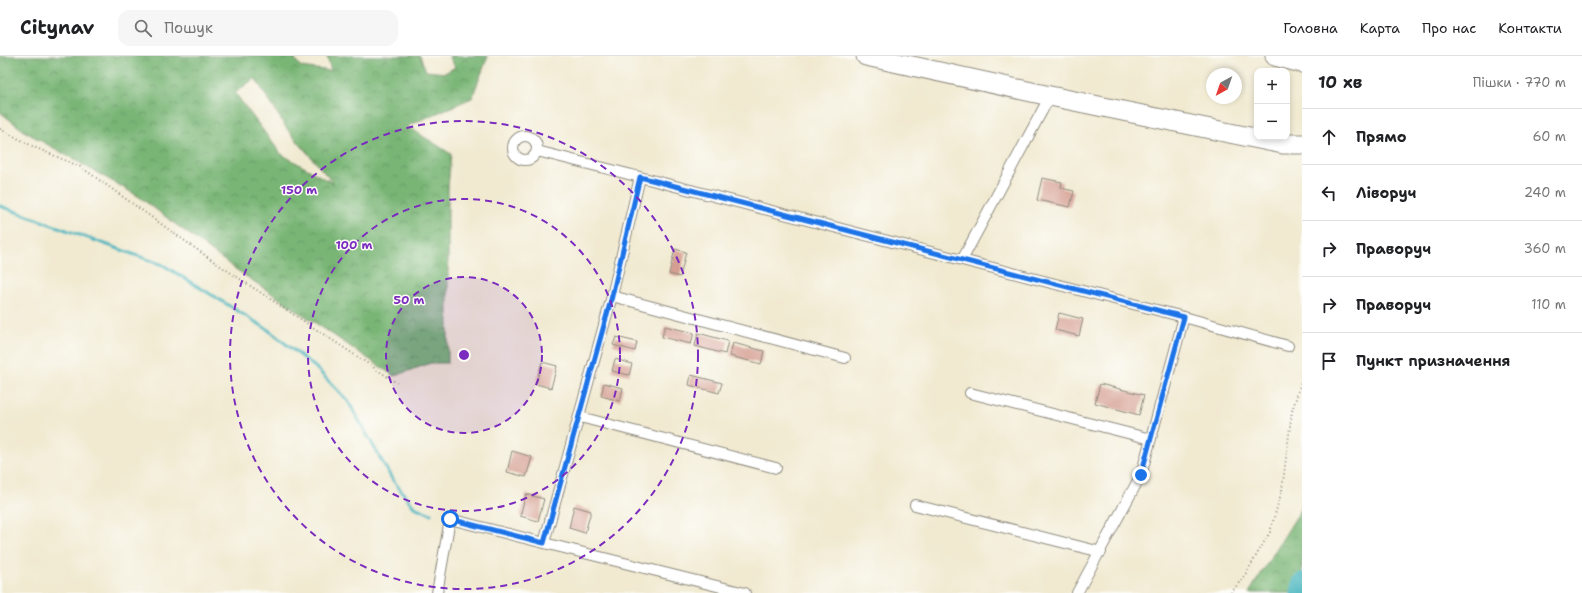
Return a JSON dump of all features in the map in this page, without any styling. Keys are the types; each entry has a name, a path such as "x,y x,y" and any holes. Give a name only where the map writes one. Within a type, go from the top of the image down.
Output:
{"highway":[{"path":"866,56 1283,144 1302,144"},
{"path":"1275,56 1302,63"}],"street":[{"path":"962,260 1050,96"},
{"path":"537,151 1184,317 1288,346"},
{"path":"544,543 580,417 612,296 640,177"},
{"path":"612,296 845,358"},
{"path":"1077,593 1101,552 1141,475 1184,317"},
{"path":"970,393 1152,439"},
{"path":"580,417 776,468"},
{"path":"915,504 1101,552"},
{"path":"436,593 450,519 745,593"}],"path":[{"path":"0,129 34,147 81,167 216,263 397,383"},
{"path":"1231,593 1245,575 1270,532 1282,490 1292,411 1302,380"}],"green space":[{"path":"0,56 296,56 294,58 301,67 331,71 327,56 420,56 426,71 445,73 455,67 449,56 488,56 472,98 407,126 451,154 448,188 448,363 431,363 394,376 234,268 138,196 24,131 0,112","holes":["255,78 287,129 334,184 281,154 235,93"]},
{"path":"1302,504 1302,593 1249,593 1298,514"}],"building":[{"path":"1042,178 1062,182 1061,188 1074,191 1070,207 1037,200"},
{"path":"675,249 686,252 680,277 669,274"},
{"path":"1059,313 1083,319 1079,336 1055,330"},
{"path":"665,326 694,333 691,344 662,337"},
{"path":"698,333 728,341 725,354 695,346"},
{"path":"616,337 637,342 635,351 613,345"},
{"path":"733,343 764,351 761,364 730,356"},
{"path":"615,359 632,364 629,375 612,371"},
{"path":"542,362 557,366 551,388 536,384"},
{"path":"691,375 722,383 719,393 689,385"},
{"path":"604,383 623,388 620,401 601,396"},
{"path":"1100,384 1144,395 1139,415 1095,403"},
{"path":"512,451 532,457 526,477 507,472"},
{"path":"526,494 544,499 538,521 520,516"},
{"path":"574,506 591,511 585,533 569,528"}],"waterway":[{"path":"0,206 163,265 267,329 315,367 348,401 392,479 414,507 431,514"},
{"path":"1300,593 1302,582"}],"route":[{"path":"450,519 544,543 580,417 612,296 640,177 1184,317 1141,475"}]}
